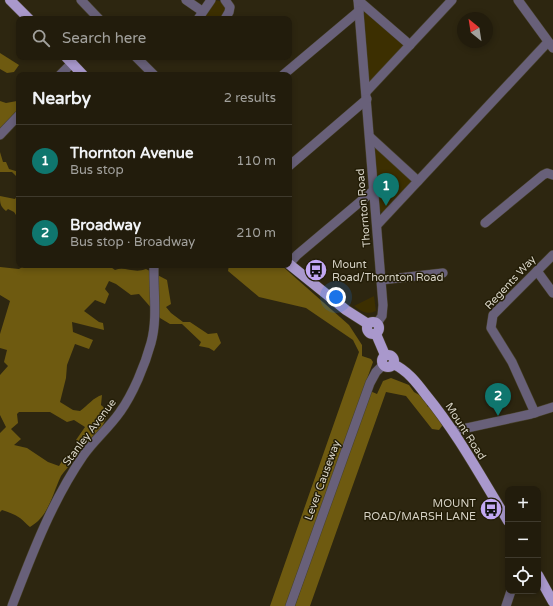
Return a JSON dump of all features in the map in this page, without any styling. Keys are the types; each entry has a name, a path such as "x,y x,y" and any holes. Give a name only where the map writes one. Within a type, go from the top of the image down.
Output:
{"main road":[{"path":"10,0 26,16"},
{"path":"69,60 80,72"},
{"path":"292,266 346,310 372,324 367,329 368,332 376,334 387,361"},
{"name":"Mount Road","path":"387,361 404,370 421,388 444,418 505,516"},
{"path":"541,580 553,602"}],"street":[{"path":"81,0 96,16"},
{"path":"186,0 200,15 211,0"},
{"path":"225,0 230,7 226,16"},
{"path":"287,72 359,11 358,0 410,45"},
{"path":"292,163 366,96 410,45 452,0"},
{"path":"377,225 550,45 518,0"},
{"name":"Thornton Road","path":"359,11 383,305 382,316 372,324"},
{"path":"62,72 69,60"},
{"path":"139,60 151,72"},
{"path":"0,135 16,118"},
{"path":"370,137 418,181"},
{"path":"485,223 542,175 548,174 553,176"},
{"path":"292,261 374,190"},
{"name":"Regents Way","path":"535,413 512,362 491,328 493,315 536,270 553,255"},
{"name":"Stanley Avenue","path":"12,606 38,538 59,494 83,455 120,412 138,378 151,342 154,305 154,268"},
{"path":"536,270 553,293"},
{"path":"381,280 443,273"},
{"name":"Lever Causeway","path":"290,606 370,383 376,372 387,361"},
{"path":"453,431 535,413 553,407"},
{"path":"506,606 510,594"}],"shaded area":[{"path":"215,0 223,2 228,7 224,16 204,16"},
{"path":"364,11 406,46 372,82 369,80"},
{"path":"0,53 19,65 14,72 7,73 0,69"},
{"path":"0,101 6,103 16,101 16,115 0,131"},
{"path":"377,147 415,182 384,213 380,211 375,148"},
{"path":"0,152 3,162 6,162 9,169 16,171 16,176 12,172 0,172"},
{"path":"0,196 15,199 16,197 16,215 8,209 6,211 1,206"},
{"path":"0,267 19,269 112,268 115,270 122,269 138,271 146,269 167,280 171,304 166,307 171,313 183,322 190,322 208,334 217,333 221,343 214,351 209,348 199,346 201,342 182,324 170,324 160,318 139,294 131,295 116,284 109,281 105,289 109,294 105,304 95,300 84,311 99,322 103,323 104,330 72,322 73,332 93,340 89,349 75,344 67,365 66,378 60,402 73,410 80,411 93,400 102,395 101,405 109,412 101,429 81,448 77,446 76,440 85,427 74,420 67,422 50,412 19,412 17,414 18,423 11,429 21,439 14,445 27,448 48,462 59,466 65,456 70,458 72,461 61,476 46,511 42,517 30,527 16,515 2,510 0,512 0,433 6,427 0,415 0,375 8,366 4,362 7,350 0,348 0,334 10,301 0,295"},
{"path":"228,268 284,268 349,325 362,345 362,356 371,359 373,362 286,606 270,606 359,352 353,340 306,308 259,297 228,271"},
{"path":"374,296 376,311 370,313 365,312 354,306"},
{"path":"391,378 409,385 414,392 421,396 427,403 427,406 437,414 442,426 439,430 432,429 406,396 386,392 310,606 295,606 370,391 377,394 383,381"}],"place":[{"name":"Thornton Avenue","path":"386,206"},
{"name":"Mount Road/Thornton Road","path":"316,270"},
{"name":"Broadway","path":"498,416"},
{"name":"MOUNT ROAD/MARSH LANE","path":"491,509"}]}
